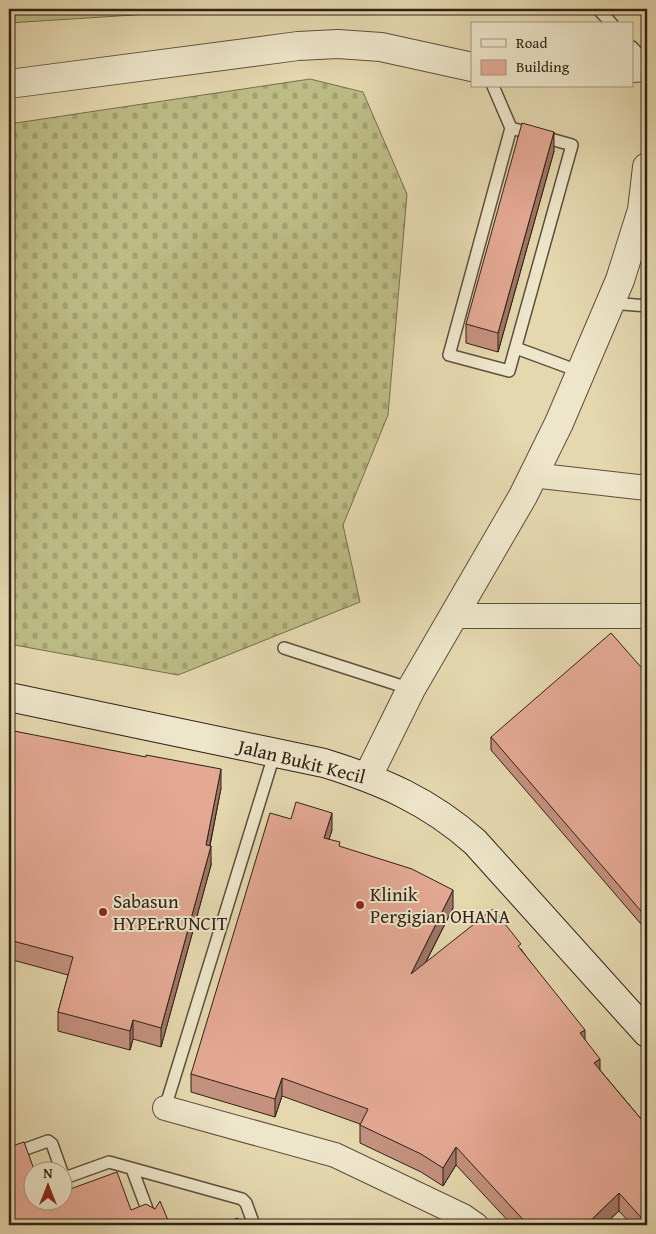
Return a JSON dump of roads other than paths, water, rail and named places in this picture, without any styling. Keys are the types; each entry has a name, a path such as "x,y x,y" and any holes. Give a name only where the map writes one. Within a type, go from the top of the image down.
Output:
{"street":[{"path":"9,84 298,46 338,44 381,47 471,67"},
{"path":"634,68 647,67"},
{"path":"368,776 411,689 523,496 559,423 620,280 642,210 647,167"},
{"path":"532,475 647,488"},
{"path":"452,616 647,616"},
{"name":"Jalan Bukit Kecil","path":"9,697 324,763 368,776 424,803 450,820 474,842 647,1033"},
{"path":"164,1108 335,1155 463,1216 476,1225"}],"lane":[{"path":"598,9 610,22"},
{"path":"634,49 647,63"},
{"path":"494,88 511,128 448,355 509,371 572,145 511,128"},
{"path":"611,303 647,306"},
{"path":"516,348 581,372"},
{"path":"284,648 411,689"},
{"path":"164,1108 275,752"},
{"path":"9,1155 48,1141 52,1144 58,1162"},
{"path":"72,1175 105,1162 242,1199 246,1203 254,1225"},
{"path":"132,1169 154,1225"}],"place":[{"name":"Klinik Pergigian OHANA","path":"360,905"},
{"name":"Sabasun HYPErRUNCIT","path":"103,912"}]}
